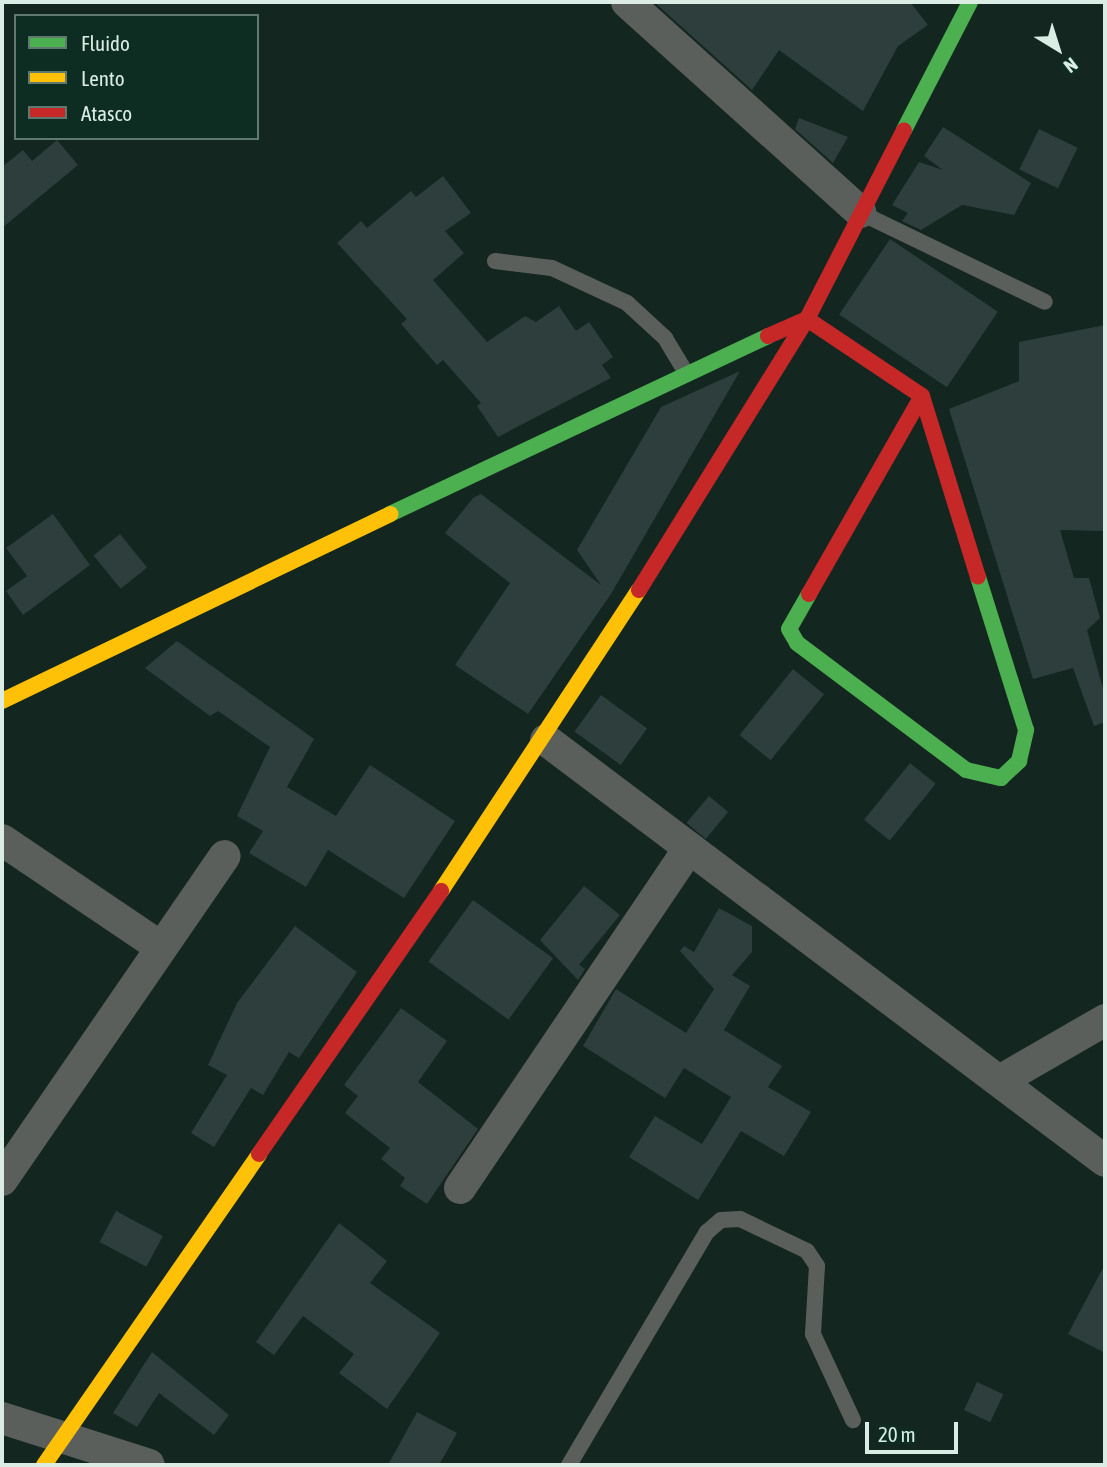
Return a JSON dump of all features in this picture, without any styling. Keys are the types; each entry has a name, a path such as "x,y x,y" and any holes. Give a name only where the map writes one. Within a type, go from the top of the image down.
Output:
{"street":[{"path":"627,2 860,212"},
{"path":"44,1465 546,740 807,319 970,2"},
{"path":"2,701 685,371 807,319"},
{"path":"807,319 922,396 1026,730 1019,761 1001,778 965,770 797,643 789,629 922,396"},
{"path":"546,740 1003,1079 1105,1161"},
{"path":"2,840 159,946"},
{"path":"460,1188 689,848"},
{"path":"2,1180 159,946 225,856"},
{"path":"1003,1079 1105,1020"},
{"path":"2,1418 149,1465"}],"lane":[{"path":"860,212 1045,302"},
{"path":"495,261 552,268 628,303 665,338 685,371"},
{"path":"569,1465 706,1232 720,1220 740,1219 812,1259 813,1334 853,1420"}],"building":[{"path":"654,2 910,2 928,25 898,46 863,111 779,50 752,90"},
{"path":"799,118 848,137 833,163 795,129"},
{"path":"943,127 1031,183 1014,215 962,205 921,230 902,221 908,213 892,205 919,162 943,170 924,156"},
{"path":"1039,129 1078,148 1058,188 1019,169"},
{"path":"57,140 78,165 2,228 2,167 23,150 32,161"},
{"path":"443,176 471,213 445,231 464,253 433,280 487,342 525,316 536,322 559,306 576,331 589,322 613,357 602,365 611,378 498,437 477,406 481,403 443,360 437,365 401,324 407,319 337,243 361,221 367,228 411,191 416,197"},
{"path":"890,239 998,312 947,387 839,314"},
{"path":"1105,325 1105,531 1060,530 1074,578 1089,578 1100,618 1087,630 1105,696 1105,722 1094,726 1073,668 1033,679 949,409 1019,381 1019,342"},
{"path":"740,371 611,594 528,714 455,665 510,583 445,533 473,498 481,494 601,585 577,550 661,407"},
{"path":"53,514 90,565 23,615 6,591 27,576 6,548"},
{"path":"120,534 147,567 121,589 94,555"},
{"path":"177,641 314,739 287,787 336,816 370,765 455,821 404,898 328,850 306,887 249,853 263,831 237,816 270,747 218,711 210,716 145,668"},
{"path":"793,669 824,694 771,760 740,735"},
{"path":"601,695 647,729 621,765 575,731"},
{"path":"910,763 936,784 890,840 864,820"},
{"path":"709,796 728,812 706,839 687,823"},
{"path":"584,886 620,915 579,965 585,969 578,980 540,940"},
{"path":"473,900 553,958 508,1020 428,961"},
{"path":"719,908 752,926 752,952 732,975 750,986 724,1030 782,1066 768,1087 811,1112 784,1156 741,1131 698,1200 629,1157 655,1116 702,1144 731,1097 684,1068 665,1098 583,1046 616,989 686,1033 714,989 680,951 684,946 694,952"},
{"path":"295,926 357,972 299,1058 289,1052 263,1095 251,1088 214,1147 191,1133 227,1075 208,1065 237,1003"},
{"path":"401,1008 447,1041 418,1082 478,1129 427,1204 400,1186 405,1178 381,1159 390,1148 345,1113 358,1096 344,1085"},
{"path":"116,1211 163,1236 146,1267 100,1242"},
{"path":"339,1223 387,1261 370,1283 440,1333 387,1409 339,1373 354,1354 303,1316 274,1355 256,1342"},
{"path":"1105,1264 1105,1353 1068,1334"},
{"path":"152,1352 229,1415 214,1435 159,1393 137,1427 113,1413"},
{"path":"977,1382 1003,1394 990,1422 964,1410"},
{"path":"417,1412 457,1433 439,1465 388,1465"}],"traffic: fast":[{"path":"904,130 970,2"},
{"path":"390,514 768,336"},
{"path":"809,594 789,629 797,643 966,770 1001,778 1019,761 1026,730 978,577"}],"traffic: slow":[{"path":"2,701 390,514"},
{"path":"441,891 639,590"},
{"path":"44,1465 259,1154"}],"traffic: jam":[{"path":"639,590 807,319 904,130"},
{"path":"768,336 807,319 922,396 978,577"},
{"path":"809,594 922,396"},
{"path":"259,1154 441,891"}]}
